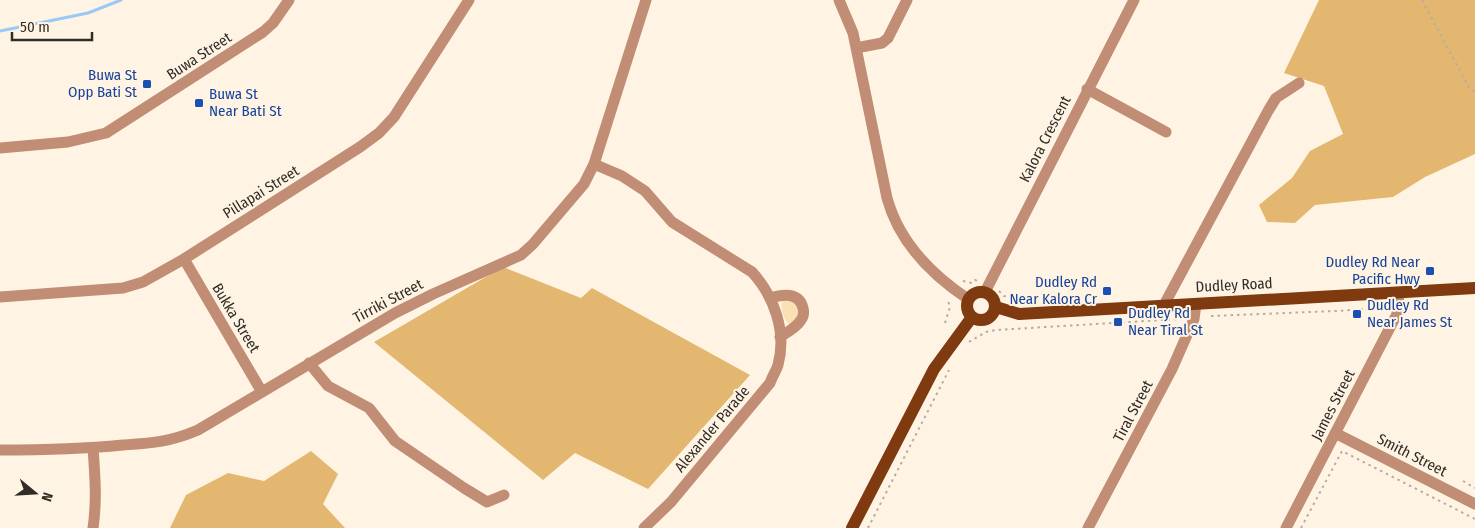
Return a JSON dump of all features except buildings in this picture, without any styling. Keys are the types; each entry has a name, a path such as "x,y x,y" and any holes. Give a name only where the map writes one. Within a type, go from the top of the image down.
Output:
{"main road":[{"path":"987,288 994,298 996,307 992,316 986,320 972,318 968,310 968,300 976,292 987,288"},
{"name":"Dudley Road","path":"996,307 1019,314 1475,288"},
{"path":"852,528 934,369 972,318"}],"street":[{"name":"Buwa Street","path":"0,148 68,142 106,133 263,32 273,23 289,0"},
{"name":"Pillapai Street","path":"0,297 123,288 143,282 184,259 379,133 394,118 470,0"},
{"name":"Tirriki Street","path":"0,450 93,448 166,441 182,437 198,430 395,313 521,255 533,244 584,184 594,164 646,0"},
{"path":"839,0 853,33 887,198 895,220 912,248 927,266 968,300"},
{"path":"856,48 882,43 888,38 907,0"},
{"name":"Kalora Crescent","path":"987,288 1134,0"},
{"path":"1164,305 1268,111 1276,98 1299,83"},
{"path":"1087,89 1166,132"},
{"name":"Alexander Parade","path":"594,164 622,176 645,191 672,222 742,264 762,282 777,316 780,349 778,366 770,383 670,502 644,528"},
{"name":"Bukka Street","path":"184,259 262,392"},
{"name":"James Street","path":"1286,528 1397,314 1399,293"},
{"path":"770,298 787,294 797,298 802,306 803,317 780,338"},
{"name":"Tiral Street","path":"1088,528 1172,369 1194,319 1196,304"},
{"path":"309,363 328,386 369,408 395,441 457,483 487,502 504,494"},
{"name":"Smith Street","path":"1336,433 1475,504"},
{"path":"93,448 96,486 93,528"}],"path":[{"path":"1422,0 1469,88 1475,92"},
{"path":"963,280 968,282 976,280 987,288 1016,299"},
{"path":"945,323 950,307 948,301"},
{"path":"1211,316 1381,308"},
{"path":"969,342 986,332 996,330 1178,319"},
{"path":"868,528 949,370"},
{"path":"1300,528 1342,451 1475,519"},
{"path":"1463,482 1475,488"}],"shaded area":[{"path":"1319,0 1475,0 1475,154 1425,177 1393,197 1315,205 1295,223 1267,222 1259,205 1292,178 1310,151 1343,134 1324,86 1284,73"},
{"path":"503,267 581,298 592,288 750,375 648,489 575,453 543,480 374,342"},
{"path":"782,301 792,301 799,307 799,314 793,323 789,324 784,317 782,307"},
{"path":"311,451 338,474 323,504 345,528 170,528 186,495 228,473 264,481"}],"waterway":[{"path":"0,31 88,13 121,0"}],"place":[{"name":"Buwa St Opp Bati St","path":"147,84"},
{"name":"Buwa St Near Bati St","path":"199,103"},
{"name":"Dudley Rd Near Pacific Hwy","path":"1430,271"},
{"name":"Dudley Rd Near Kalora Cr","path":"1107,291"},
{"name":"Dudley Rd Near James St","path":"1357,314"},
{"name":"Dudley Rd Near Tiral St","path":"1118,322"}]}
